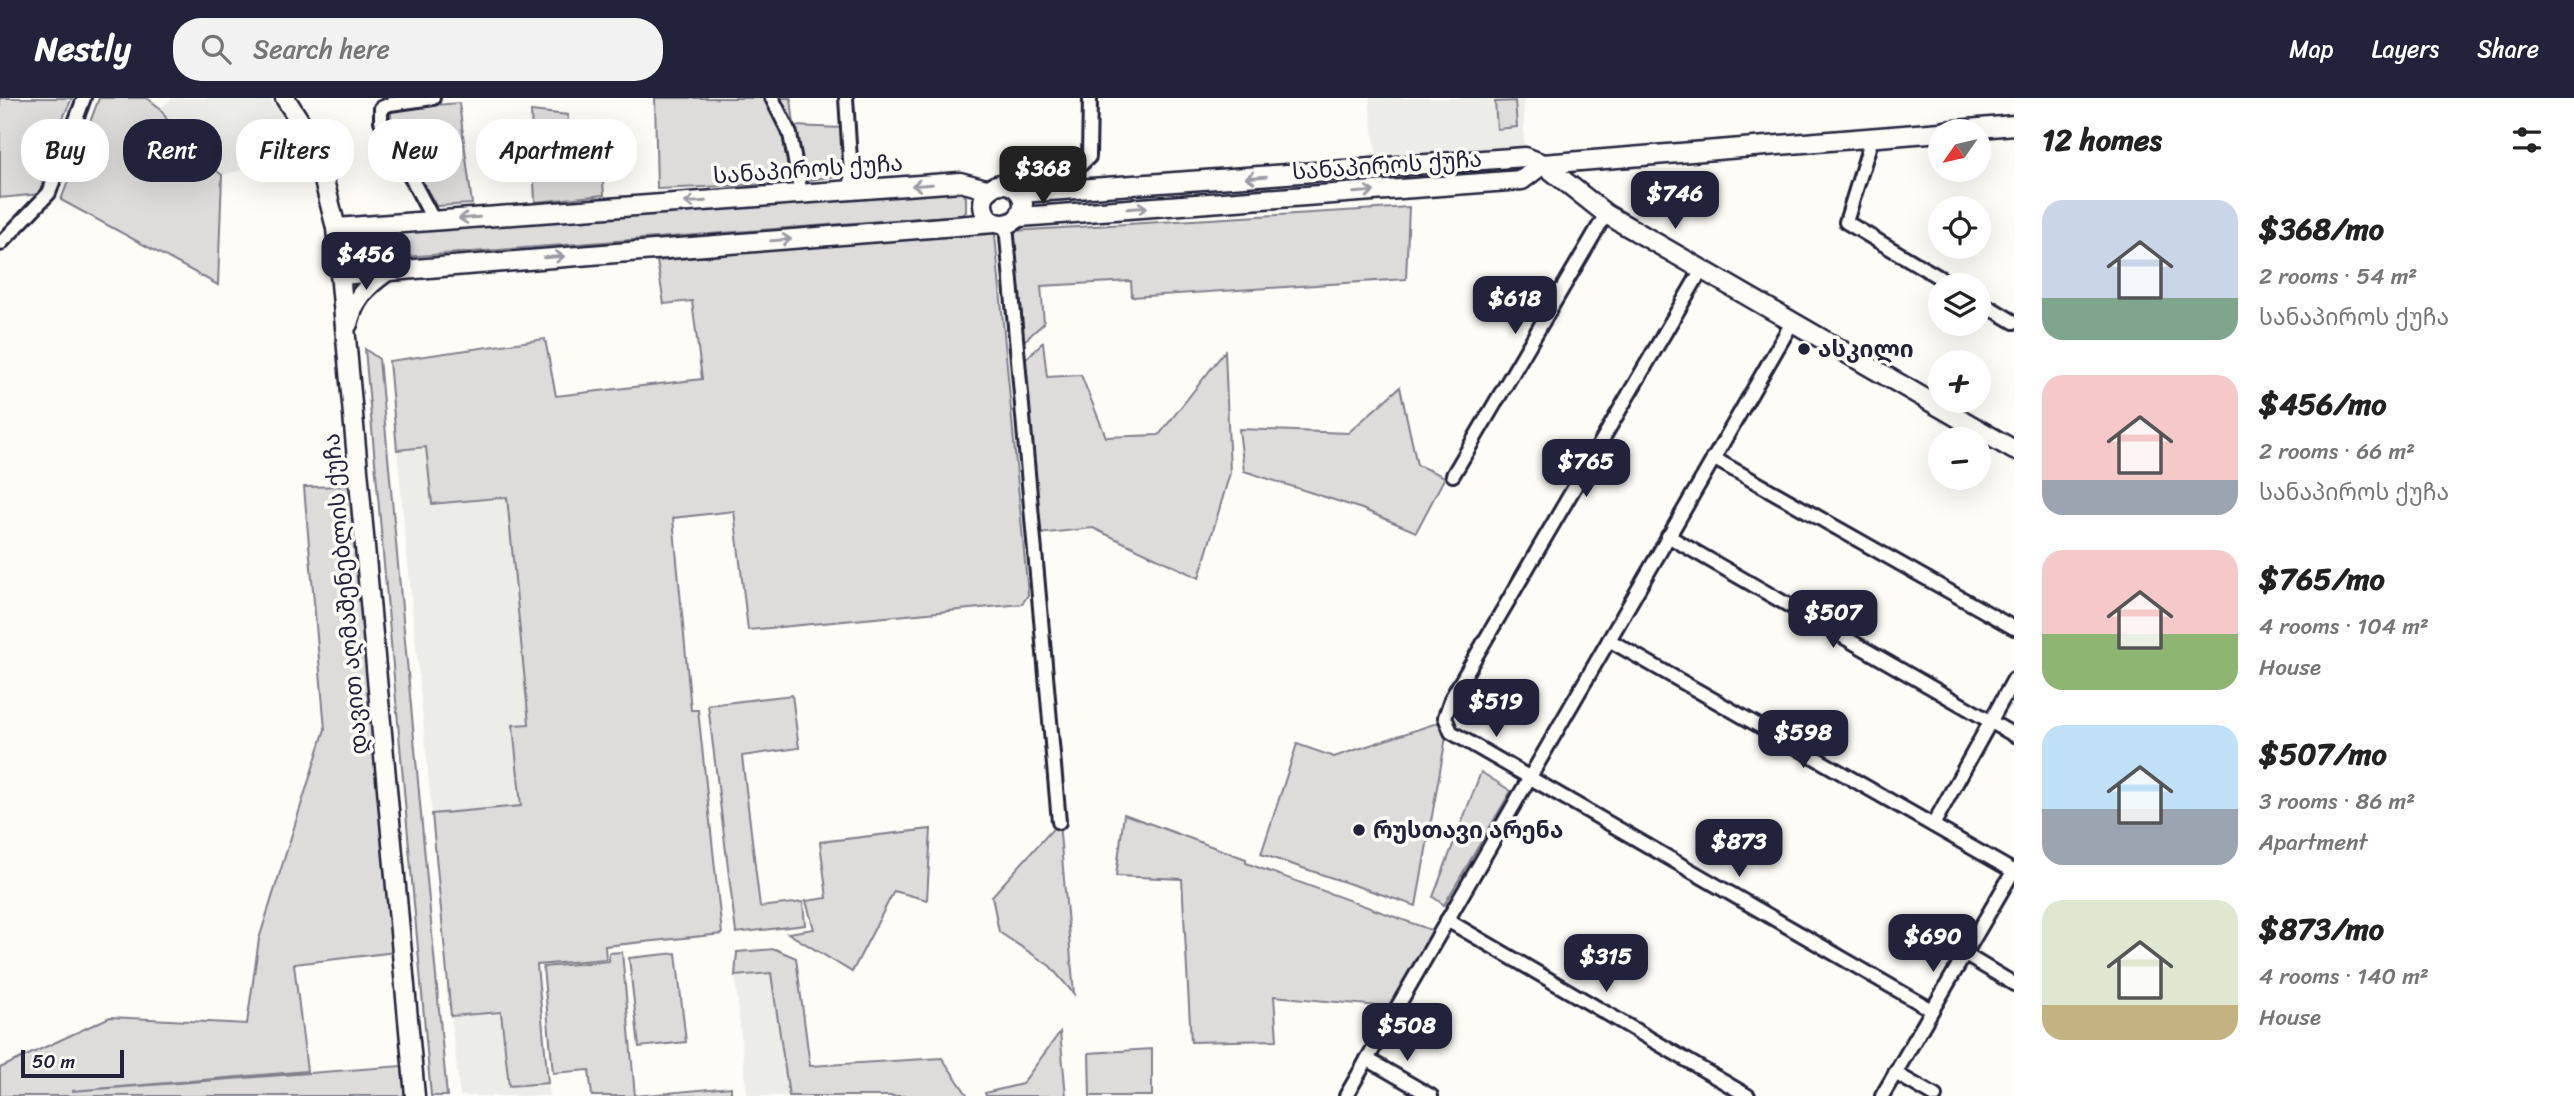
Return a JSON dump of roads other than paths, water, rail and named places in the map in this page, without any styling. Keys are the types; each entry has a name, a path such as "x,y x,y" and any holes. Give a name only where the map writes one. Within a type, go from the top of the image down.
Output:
{"main road":[{"name":"დავით აღმაშენებლის ქუჩა","path":"285,98 315,145 336,228 415,1096"},
{"name":"სანაპიროს ქუჩა","path":"1992,127 2014,125"},
{"name":"სანაპიროს ქუჩა","path":"1021,193 1525,158 1543,164 1928,132"},
{"name":"სანაპიროს ქუჩა","path":"340,275 1522,180 1543,164"},
{"path":"1543,164 1606,214 2014,450"},
{"name":"სანაპიროს ქუჩა","path":"336,228 960,182 990,190"},
{"path":"1007,184 1021,193 1024,209 1007,221 984,210 984,199 990,190 1007,184"},
{"path":"346,331 352,306 367,285 388,271"}],"street":[{"path":"0,244 49,193 83,98"},
{"path":"433,98 390,104 381,108 380,121 434,221"},
{"path":"772,98 790,134 801,194"},
{"path":"846,98 852,190"},
{"path":"1052,191 1089,158 1090,98"},
{"path":"1872,138 1846,222 1932,273"},
{"path":"1453,475 1606,214"},
{"path":"1007,221 1059,822"},
{"path":"1702,269 1451,697 1444,717 1451,732 1932,1010"},
{"path":"1991,309 2014,322"},
{"path":"1346,1096 1793,321"},
{"path":"1713,458 2014,628"},
{"path":"1668,536 2014,734"},
{"path":"1609,640 2014,870 1882,1096"},
{"path":"1933,824 2014,679"},
{"path":"1447,920 1748,1096"},
{"path":"1964,954 2014,984"},
{"path":"1367,1059 1431,1096"},
{"path":"1895,1073 1935,1096"}],"place":[{"name":"ასკილი","path":"1804,349"},
{"name":"რუსთავი არენა","path":"1359,830"}]}
